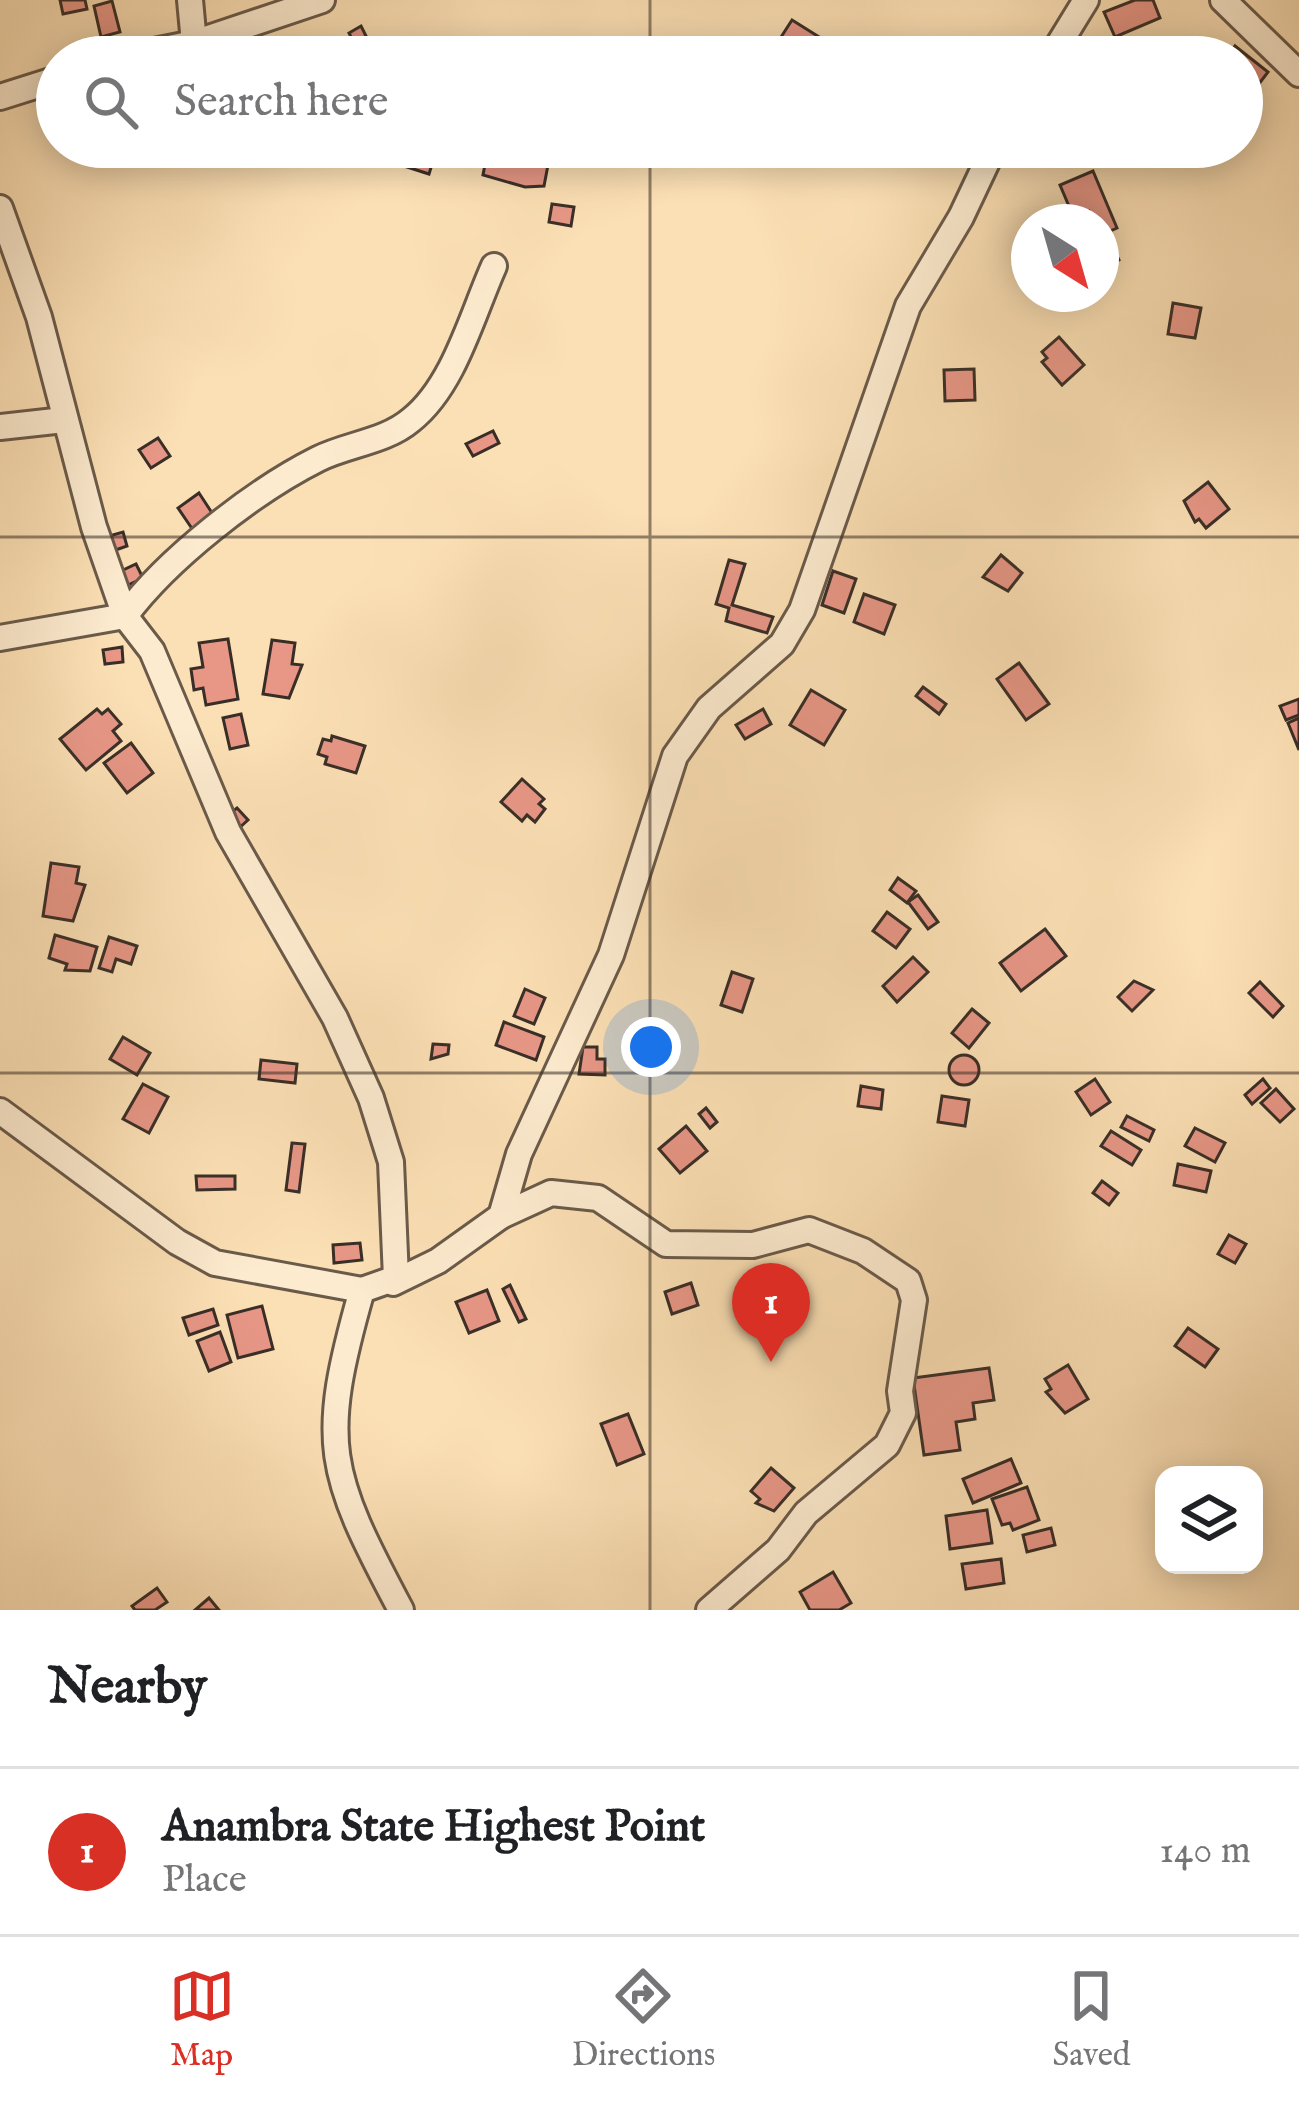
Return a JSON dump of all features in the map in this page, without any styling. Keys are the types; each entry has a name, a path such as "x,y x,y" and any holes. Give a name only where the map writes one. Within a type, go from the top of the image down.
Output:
{"street":[{"path":"190,0 193,36"},
{"path":"215,36 322,0"},
{"path":"1064,36 1086,0"},
{"path":"1223,0 1260,36"},
{"path":"1263,39 1299,74"},
{"path":"0,97 36,86"},
{"path":"501,1216 519,1154 611,955 675,756 709,708 782,644 802,610 908,306 984,168"},
{"path":"0,208 40,316 64,420 125,616 152,651 228,832 334,1018 371,1098 392,1162 394,1283 438,1261 501,1216 551,1193 598,1198 666,1244 753,1245 809,1230 863,1251 908,1281 914,1300 900,1391 903,1413 887,1445 806,1513 778,1550 709,1610"},
{"path":"0,638 125,616 146,588 278,483 316,459 410,422 444,377 494,266"},
{"path":"0,427 64,420"},
{"path":"0,1112 177,1242 215,1262 362,1290 396,1278"},
{"path":"362,1290 332,1430 335,1468 349,1514 401,1610"}],"building":[{"path":"60,0 85,0 87,9 63,14"},
{"path":"1135,0 1153,0 1160,18 1115,36 1104,12"},
{"path":"112,1 120,32 101,36 94,6"},
{"path":"792,20 817,36 782,36"},
{"path":"361,26 366,36 350,36"},
{"path":"484,168 547,168 544,186 525,187 483,175"},
{"path":"1093,171 1107,204 1068,204 1060,185"},
{"path":"552,204 574,207 571,226 549,222"},
{"path":"1173,303 1201,308 1195,338 1168,334"},
{"path":"1059,337 1084,365 1062,385 1042,362 1047,358 1042,352"},
{"path":"974,369 975,400 945,401 944,370"},
{"path":"493,431 499,443 473,456 466,444"},
{"path":"158,438 170,456 151,468 139,450"},
{"path":"1208,482 1229,509 1206,528 1199,519 1195,522 1184,501"},
{"path":"199,493 216,519 195,533 178,508"},
{"path":"123,532 127,546 107,553 102,538"},
{"path":"1001,555 1022,573 1008,591 983,577"},
{"path":"729,560 745,564 732,605 773,617 767,633 726,621 729,608 716,604"},
{"path":"136,564 143,578 126,586 119,572"},
{"path":"833,571 856,579 844,613 822,605"},
{"path":"864,594 895,605 884,634 854,622"},
{"path":"228,639 238,699 206,705 203,688 194,690 191,669 203,667 199,643"},
{"path":"272,640 295,643 292,664 302,665 289,698 263,694"},
{"path":"122,647 123,662 105,664 103,650"},
{"path":"1019,663 1049,704 1026,720 997,679"},
{"path":"923,687 946,704 939,714 916,696"},
{"path":"811,690 845,710 824,745 790,725"},
{"path":"1299,699 1299,715 1286,720 1280,706"},
{"path":"97,709 102,714 108,709 121,724 113,731 121,741 86,770 60,739"},
{"path":"763,709 771,724 745,739 736,725"},
{"path":"241,714 248,745 230,749 223,718"},
{"path":"1299,718 1299,750 1288,723"},
{"path":"332,736 365,746 356,773 325,764 327,757 318,754 323,739 331,741"},
{"path":"131,743 153,773 127,793 104,763"},
{"path":"522,779 544,799 539,804 545,809 535,822 527,815 522,821 501,802"},
{"path":"237,808 248,820 239,828 228,815"},
{"path":"51,863 79,867 76,883 85,885 73,921 43,916"},
{"path":"898,878 916,891 907,903 890,890"},
{"path":"918,895 938,922 928,929 908,902"},
{"path":"887,912 910,929 896,948 873,931"},
{"path":"1045,929 1066,956 1021,991 1000,963"},
{"path":"55,935 97,947 90,971 65,970 67,964 49,958"},
{"path":"109,937 137,946 131,964 116,959 112,972 99,968"},
{"path":"913,957 928,972 897,1002 883,986"},
{"path":"732,972 753,979 742,1012 721,1005"},
{"path":"1134,981 1153,990 1132,1011 1118,997"},
{"path":"1260,982 1283,1006 1273,1017 1249,993"},
{"path":"525,989 545,998 534,1024 514,1016"},
{"path":"972,1009 989,1023 969,1048 952,1033"},
{"path":"504,1022 544,1037 536,1060 496,1045"},
{"path":"123,1037 150,1053 137,1075 110,1059"},
{"path":"433,1044 449,1045 448,1054 431,1059"},
{"path":"583,1047 597,1047 597,1059 605,1059 605,1075 579,1074"},
{"path":"964,1055 975,1059 979,1070 975,1081 964,1085 953,1081 949,1070 953,1059"},
{"path":"261,1060 297,1064 295,1083 259,1079"},
{"path":"1095,1079 1110,1102 1091,1115 1076,1092"},
{"path":"1263,1079 1270,1088 1252,1104 1245,1095"},
{"path":"143,1084 168,1097 149,1133 123,1119"},
{"path":"861,1086 883,1090 881,1109 858,1106"},
{"path":"1276,1089 1294,1109 1280,1122 1261,1103"},
{"path":"942,1096 969,1100 965,1126 938,1122"},
{"path":"706,1108 717,1122 710,1128 699,1114"},
{"path":"1127,1116 1154,1130 1149,1141 1121,1127"},
{"path":"686,1126 707,1151 680,1173 659,1149"},
{"path":"1195,1128 1225,1143 1215,1162 1185,1146"},
{"path":"1111,1131 1141,1150 1132,1165 1101,1146"},
{"path":"292,1143 305,1144 299,1192 286,1190"},
{"path":"1178,1164 1211,1171 1206,1192 1174,1185"},
{"path":"196,1176 235,1176 235,1189 197,1190"},
{"path":"1102,1181 1118,1193 1109,1205 1093,1193"},
{"path":"1229,1235 1246,1244 1235,1263 1218,1254"},
{"path":"360,1243 362,1260 334,1263 333,1245"},
{"path":"691,1283 698,1305 672,1314 665,1292"},
{"path":"510,1285 526,1319 519,1322 503,1289"},
{"path":"487,1290 499,1321 469,1333 456,1302"},
{"path":"262,1306 273,1349 238,1358 227,1315"},
{"path":"213,1309 218,1325 189,1335 183,1318"},
{"path":"1188,1328 1218,1349 1205,1367 1175,1346"},
{"path":"220,1332 231,1362 209,1371 197,1341"},
{"path":"1068,1365 1088,1399 1065,1413 1046,1392 1051,1389 1045,1379"},
{"path":"989,1368 994,1400 973,1403 975,1419 956,1422 960,1450 924,1455 913,1378"},
{"path":"628,1414 644,1454 617,1465 601,1424"},
{"path":"1011,1459 1021,1483 973,1503 963,1479"},
{"path":"771,1468 794,1488 774,1511 756,1503 760,1499 751,1491"},
{"path":"1027,1487 1039,1520 1013,1530 1010,1523 1002,1525 992,1499"},
{"path":"987,1510 992,1543 950,1549 946,1516"},
{"path":"1051,1528 1055,1545 1027,1552 1023,1535"},
{"path":"1001,1559 1004,1583 966,1589 962,1564"},
{"path":"833,1572 851,1603 839,1610 810,1610 800,1592"},
{"path":"157,1588 167,1602 155,1610 135,1610 132,1606"},
{"path":"209,1598 219,1610 195,1610"}],"place":[{"name":"Anambra State Highest Point","path":"771,1362"}]}
